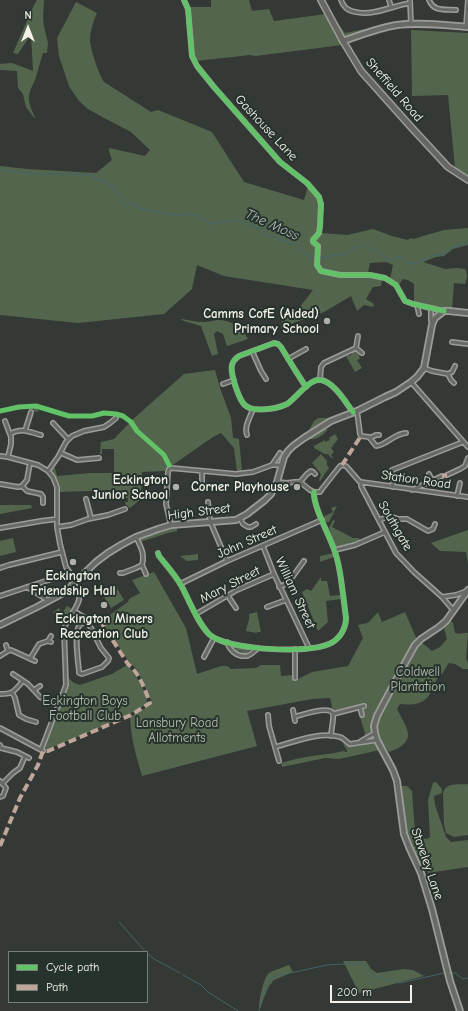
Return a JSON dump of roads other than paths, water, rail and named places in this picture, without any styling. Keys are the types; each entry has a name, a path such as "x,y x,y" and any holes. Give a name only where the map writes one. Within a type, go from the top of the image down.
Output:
{"main road":[{"name":"Sheffield Road","path":"321,0 361,70 448,167 468,180"},
{"path":"344,41 383,28 398,25 411,24 467,27"},
{"path":"424,368 433,323 437,316 449,311 468,313"},
{"name":"High Street","path":"0,625 65,592 96,562 108,553 136,537 171,526 232,520 247,514 269,497 277,482 284,457 300,440 331,421 355,412 396,392 417,377 424,368"},
{"name":"Staveley Lane","path":"460,1011 450,981 432,909 421,873 404,834 394,770 377,740 374,726 377,716 404,663 415,645 443,624 468,590"}],"street":[{"name":"Gashouse Lane","path":"184,0 188,9 192,56 197,66 280,162 307,183 319,197 321,204 320,226 319,233 313,242 318,246 317,265 321,271 340,275 370,275 385,278 396,285 405,301 417,305"},
{"path":"341,0 346,8 354,11 372,13 410,1 411,24"},
{"path":"389,0 391,7"},
{"path":"429,0 432,6 437,9 456,10"},
{"path":"467,27 468,0"},
{"path":"419,314 417,305 444,312"},
{"path":"431,308 431,321 433,323"},
{"path":"358,336 355,342 356,348 362,352"},
{"path":"452,342 468,344"},
{"path":"306,386 281,347 276,344 271,344 252,351 237,357 233,361 232,366 234,380 242,402 246,406 253,409 268,409 283,406 290,402 306,386 320,380 327,382 333,387 355,412 360,434 362,436 368,436 375,445 378,446 391,438 406,433"},
{"path":"320,380 321,367 324,363 356,348"},
{"path":"288,359 306,349"},
{"path":"252,351 265,377 260,379"},
{"path":"424,368 448,374 452,372 455,366"},
{"path":"448,374 454,383"},
{"path":"223,384 234,380"},
{"path":"411,382 468,447"},
{"path":"245,433 246,426 253,409"},
{"path":"25,431 31,412"},
{"path":"48,471 68,439 79,432 107,426 116,418"},
{"path":"5,422 11,440 8,457"},
{"path":"53,423 68,439"},
{"path":"10,434 18,430 40,436"},
{"path":"370,438 380,435"},
{"path":"393,487 392,470 463,442"},
{"path":"60,453 79,460 99,458"},
{"path":"272,464 280,453"},
{"path":"0,456 42,467 53,477 57,487 57,519 62,552 67,569 80,595 77,605 64,629 66,685 42,751 0,728"},
{"path":"449,475 467,466 468,458"},
{"path":"0,484 18,487 22,486 27,480 30,463"},
{"path":"171,526 166,504 169,469 236,474 256,471 272,464 281,465"},
{"name":"Southgate","path":"314,492 320,492 340,466 342,465 346,467 359,481 362,482 361,486 393,548 414,572 442,597 454,611"},
{"path":"202,471 202,487"},
{"path":"300,482 311,471 315,474"},
{"path":"429,474 432,480"},
{"path":"412,490 442,476"},
{"path":"158,553 180,584 206,630 214,638 258,648 309,648 327,645 333,642 341,634 345,625 346,616 341,578 335,550 315,503 314,492 300,482 287,484 277,482"},
{"name":"Station Road","path":"362,482 468,497"},
{"path":"457,496 460,483"},
{"path":"22,486 27,491 41,494 43,503"},
{"path":"87,500 91,518"},
{"path":"208,502 210,521 228,561"},
{"path":"58,527 71,525 125,509"},
{"path":"379,520 390,516 398,519 407,519 428,530 433,529 435,524"},
{"path":"240,518 243,524 248,527 256,524"},
{"path":"0,528 57,519"},
{"name":"John Street","path":"180,584 228,561 322,520"},
{"path":"335,550 355,545 385,532"},
{"path":"136,537 143,550 142,565 146,574"},
{"name":"William Street","path":"263,546 274,574 309,648"},
{"path":"0,568 62,552"},
{"path":"280,587 288,583 304,561"},
{"path":"120,573 142,565"},
{"name":"Mary Street","path":"196,614 243,587 274,574"},
{"path":"0,596 58,577"},
{"path":"27,587 49,601"},
{"path":"442,597 456,595 468,590"},
{"path":"228,596 236,608"},
{"path":"267,607 286,600"},
{"path":"74,611 84,617 86,620 96,636 101,648 109,658 102,667 82,674 79,673 78,670 77,632 80,625 86,620"},
{"path":"30,659 39,644 50,642 51,636"},
{"path":"204,657 214,638"},
{"path":"227,642 234,654 249,655 258,648"},
{"path":"6,645 8,651"},
{"path":"295,649 295,678"},
{"path":"0,656 8,651 12,651 35,661"},
{"path":"14,674 34,690 40,697 49,703 55,704"},
{"path":"0,694 8,694 12,692 23,681"},
{"path":"34,690 40,686"},
{"path":"12,692 20,715 23,718 36,722"},
{"path":"333,714 362,707 362,715"},
{"path":"292,710 295,721"},
{"path":"294,717 322,710 328,710 333,714"},
{"path":"331,736 333,714"},
{"path":"268,715 269,726 279,761"},
{"path":"359,742 375,733"},
{"path":"275,747 320,736 340,737 350,744 377,740"},
{"path":"1,746 29,758"},
{"path":"0,797 6,790 1,782 20,768 25,756"}],"waterway":[{"name":"The Moss","path":"0,170 39,174 90,175 112,186 122,197 122,202 125,207 130,202 140,209 174,215 195,215 212,224 232,220 246,222 254,227 260,228 268,235 293,244 304,253 316,259"},
{"name":"The Moss","path":"319,258 350,253 353,248 364,245 383,255 388,260 400,257 408,263 413,264 435,255 441,255 451,248 468,243"},
{"path":"119,922 145,951"},
{"path":"148,954 154,959 180,973"},
{"path":"259,1011 269,980 272,977 327,965 362,963 365,964 372,975 400,983 444,973"},
{"path":"452,973 455,973 463,979 468,978"},
{"path":"183,975 201,985 208,992 238,1011"}],"place":[{"name":"Camms CofE (Aided) Primary School","path":"327,321"},
{"name":"Eckington Junior School","path":"176,487"},
{"name":"Corner Playhouse","path":"297,487"},
{"name":"Eckington Friendship Hall","path":"73,562"},
{"name":"Eckington Miners Recreation Club","path":"104,605"}],"park label":[{"name":"Coldwell Plantation","path":"418,680"},
{"name":"Eckington Boys Football Club","path":"85,708"},
{"name":"Lansbury Road Allotments","path":"177,730"}]}
